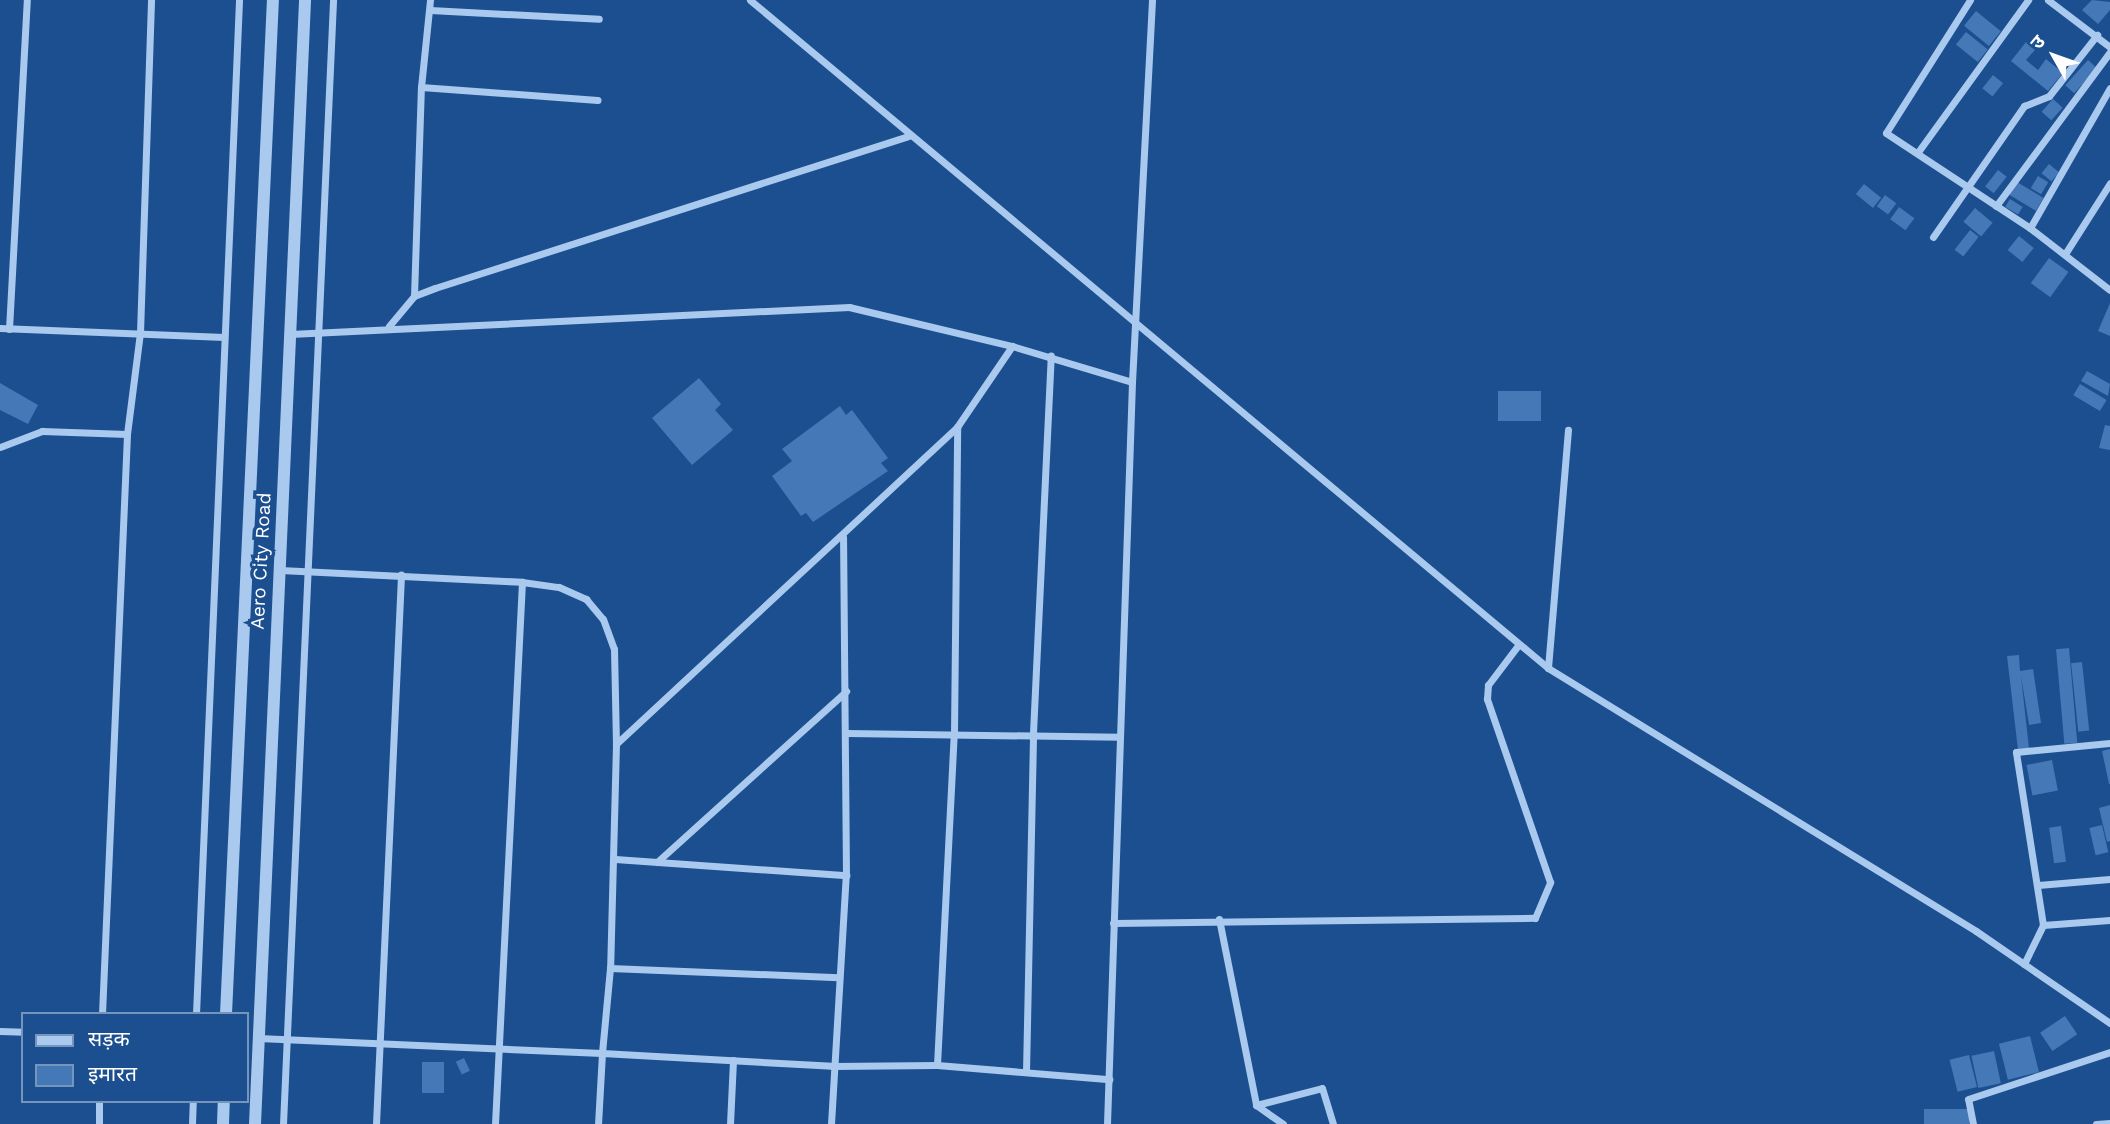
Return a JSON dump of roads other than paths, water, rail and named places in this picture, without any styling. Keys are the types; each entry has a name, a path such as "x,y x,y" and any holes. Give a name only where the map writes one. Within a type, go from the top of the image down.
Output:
{"street":[{"path":"27,0 4,328 224,337"},
{"path":"102,1012 127,433 140,333 151,0"},
{"path":"196,1012 239,0"},
{"name":"Aero City Road","path":"226,1012 273,0"},
{"name":"Aero City Road","path":"255,1124 305,0"},
{"path":"283,1124 305,572 333,0"},
{"path":"414,296 421,86 430,0"},
{"path":"750,0 908,136 1548,668 2024,964 2110,1023"},
{"path":"1107,1124 1132,382 1152,0"},
{"path":"1970,0 1886,133 1918,152 1965,189 2030,228 2110,290"},
{"path":"1918,152 2028,0"},
{"path":"1996,206 2110,50 2097,35 2048,0"},
{"path":"430,10 599,19"},
{"path":"1933,237 2024,106 2049,96 2097,35"},
{"path":"421,86 598,100"},
{"path":"2030,228 2110,88"},
{"path":"389,326 414,296 908,136"},
{"path":"2065,254 2110,183"},
{"path":"290,334 389,326 849,307 1051,355 1132,382"},
{"path":"616,744 843,537 957,427 1012,346"},
{"path":"1026,1072 1033,733 1051,355"},
{"path":"937,1065 954,733 957,427"},
{"path":"1548,668 1569,430"},
{"path":"0,447 42,431 127,433"},
{"path":"831,1124 832,1066 846,875 847,733 843,537"},
{"path":"280,570 523,582 559,587 586,599 603,619 614,649 615,859 598,1124"},
{"path":"376,1124 401,575"},
{"path":"495,1124 523,582"},
{"path":"1113,923 1219,919 1535,918 1550,881 1487,699 1488,685 1519,644"},
{"path":"657,862 846,691"},
{"path":"847,733 1033,733 1119,737"},
{"path":"2024,964 2043,925 2016,752 2110,743"},
{"path":"615,859 846,875"},
{"path":"2038,885 2110,878"},
{"path":"1219,919 1256,1105 1283,1124"},
{"path":"2043,925 2110,920"},
{"path":"610,968 838,977"},
{"path":"0,1031 21,1032"},
{"path":"258,1038 832,1066 937,1065 1109,1079"},
{"path":"1973,1124 1968,1099 2110,1052"},
{"path":"730,1124 733,1060"},
{"path":"1256,1105 1322,1088 1333,1124"},
{"path":"99,1103 99,1124"},
{"path":"192,1103 192,1124"},
{"path":"223,1103 223,1124"},
{"path":"2096,1124 2110,1123"}]}
